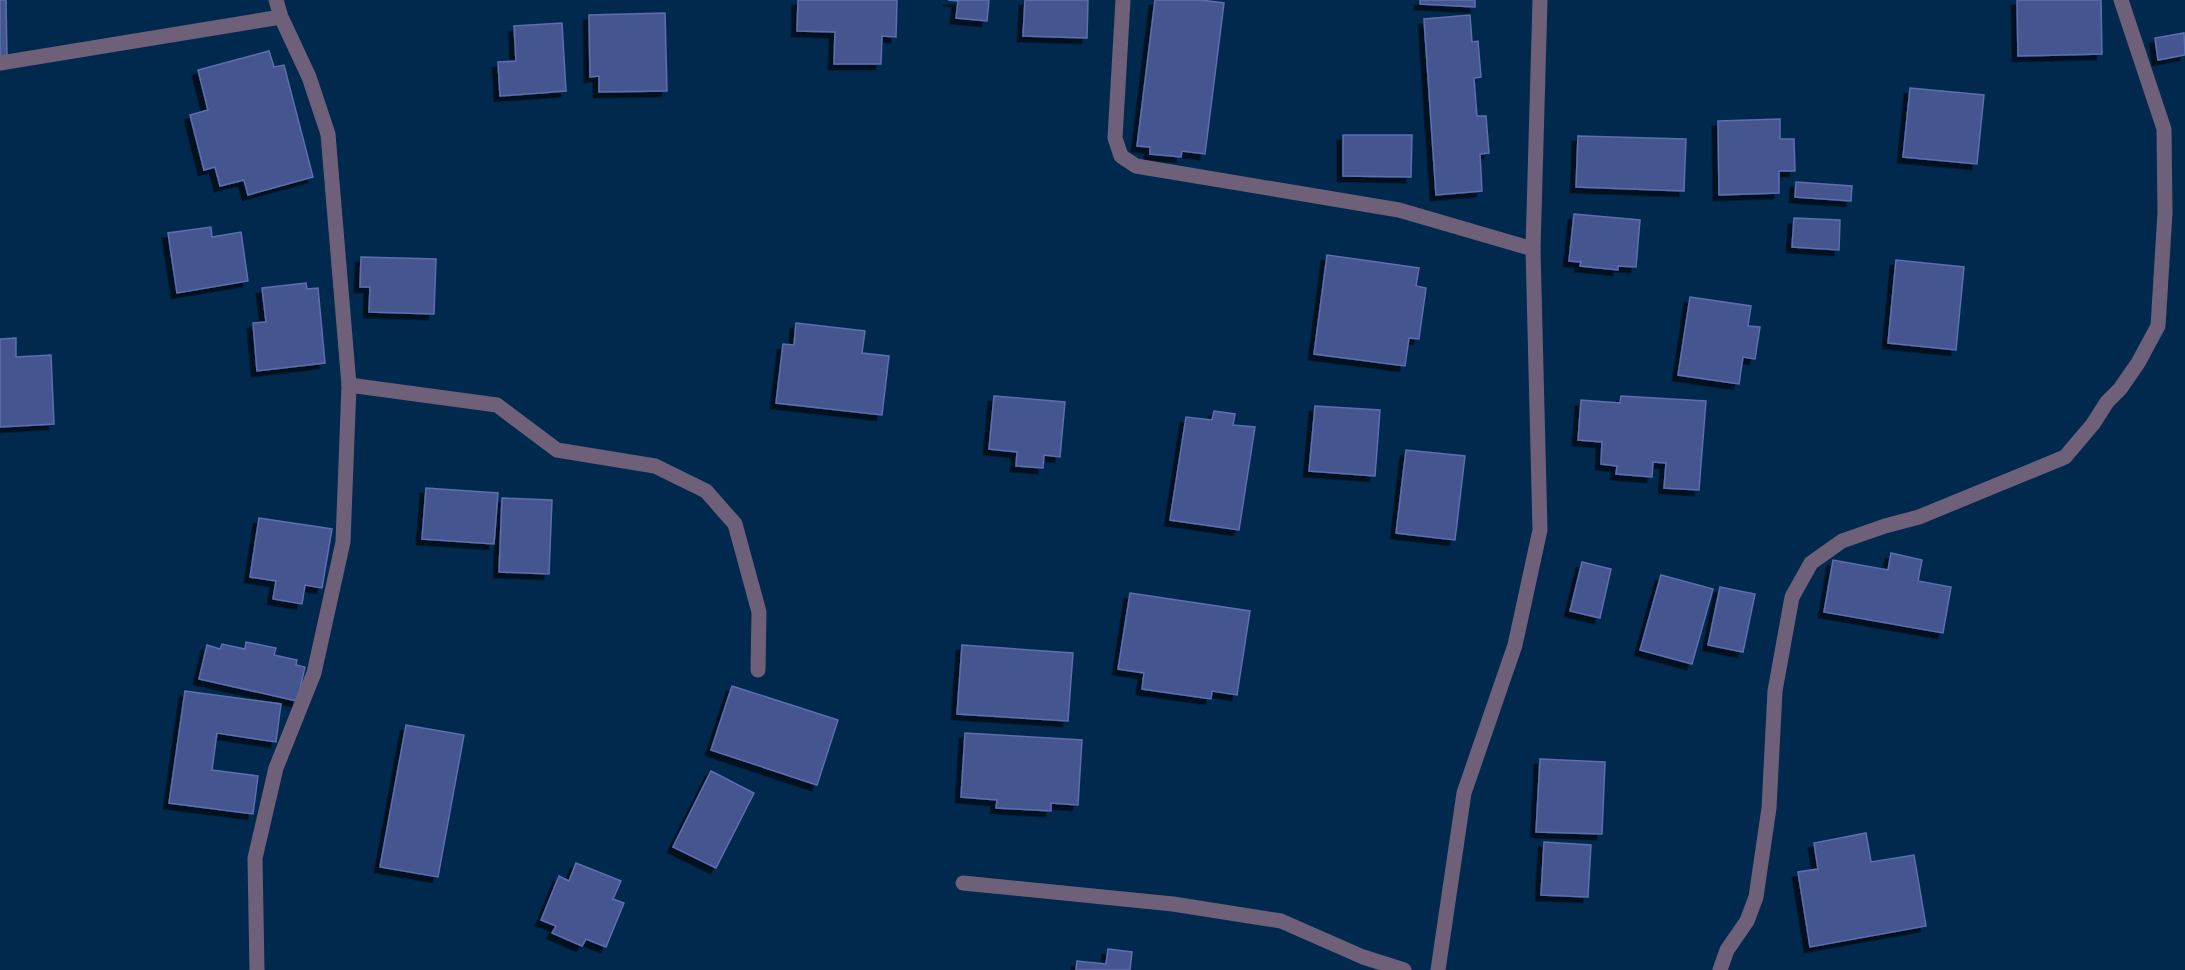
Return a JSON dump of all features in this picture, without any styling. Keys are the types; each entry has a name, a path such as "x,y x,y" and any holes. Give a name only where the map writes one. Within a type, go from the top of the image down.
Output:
{"street":[{"path":"257,970 255,858 276,768 314,673 343,542 349,385 328,134 309,77 281,17 276,0"},
{"path":"1123,0 1115,138 1121,156 1136,166 1399,210 1533,249"},
{"path":"1438,970 1464,794 1515,645 1540,530 1533,249 1540,0"},
{"path":"1720,970 1727,950 1747,921 1756,897 1769,808 1775,691 1792,597 1811,563 1842,542 1885,526 1919,517 2064,457 2120,389 2138,363 2158,326 2165,213 2164,129 2121,0"},
{"path":"0,63 281,17"},
{"path":"349,385 497,405 557,450 655,466 706,491 735,524 759,612 758,670"},
{"path":"963,883 1173,904 1281,921 1362,957 1404,970"}],"building":[{"path":"0,0 6,0 7,60 0,60"},
{"path":"798,0 897,0 896,37 882,36 881,64 834,64 835,32 797,31"},
{"path":"948,0 989,0 987,21 956,18 958,1"},
{"path":"1025,0 1088,0 1087,38 1023,36"},
{"path":"1155,0 1201,0 1224,3 1205,154 1182,151 1181,157 1150,154 1150,147 1137,146"},
{"path":"1420,0 1475,0 1475,7 1420,4"},
{"path":"2017,0 2101,0 2102,54 2018,56"},
{"path":"665,13 667,91 599,92 599,76 590,77 589,15"},
{"path":"1470,15 1472,42 1478,41 1481,77 1474,78 1477,116 1486,116 1489,153 1480,154 1482,191 1436,195 1424,19"},
{"path":"562,23 566,91 500,96 498,62 516,61 514,26"},
{"path":"2184,33 2185,55 2158,60 2155,38"},
{"path":"269,51 274,67 284,65 313,177 248,195 244,180 220,186 215,167 204,170 190,115 208,110 198,70"},
{"path":"1910,88 1984,95 1977,164 1903,157"},
{"path":"1780,119 1780,139 1794,139 1795,171 1779,171 1779,193 1719,195 1718,121"},
{"path":"1343,135 1412,135 1411,177 1343,176"},
{"path":"1578,136 1686,139 1684,191 1576,187"},
{"path":"1796,182 1852,186 1851,201 1795,197"},
{"path":"1574,214 1640,220 1636,267 1618,266 1618,270 1580,266 1581,262 1569,261"},
{"path":"1794,218 1840,220 1839,250 1792,247"},
{"path":"211,227 212,237 241,232 248,281 177,293 168,233"},
{"path":"1327,255 1419,268 1416,286 1426,288 1419,339 1409,338 1405,366 1314,354"},
{"path":"361,257 436,259 434,314 369,312 370,287 360,287"},
{"path":"1896,260 1964,267 1956,350 1888,343"},
{"path":"306,283 307,289 318,288 325,363 257,371 253,323 266,322 262,288"},
{"path":"1690,297 1751,306 1748,326 1760,327 1755,359 1743,357 1739,384 1678,375"},
{"path":"796,323 865,331 862,353 889,356 882,415 776,403 783,344 794,345"},
{"path":"16,338 16,357 51,355 54,424 0,427 0,339"},
{"path":"994,396 1065,402 1060,457 1044,455 1043,468 1016,466 1017,452 989,449"},
{"path":"1621,396 1706,401 1699,490 1664,488 1666,463 1653,462 1652,477 1616,474 1617,466 1601,464 1602,442 1578,440 1581,400 1620,403"},
{"path":"1315,406 1380,410 1375,476 1309,471"},
{"path":"1214,411 1235,414 1233,425 1255,427 1239,530 1170,520 1186,417 1212,420"},
{"path":"1406,450 1465,456 1455,540 1396,533"},
{"path":"426,488 498,493 494,544 422,539"},
{"path":"502,498 552,500 549,574 499,572"},
{"path":"259,518 332,529 322,588 305,585 302,604 273,599 276,581 250,577"},
{"path":"1891,553 1922,560 1918,581 1951,587 1943,633 1824,612 1833,560 1888,570"},
{"path":"1582,562 1611,569 1600,618 1570,611"},
{"path":"1661,575 1713,589 1692,664 1640,650"},
{"path":"1720,587 1755,594 1743,652 1708,645"},
{"path":"1130,593 1250,611 1237,695 1212,691 1211,699 1142,689 1144,673 1118,669"},
{"path":"246,642 276,648 274,655 297,660 296,665 305,667 297,701 199,679 207,645 220,649 222,644 245,649"},
{"path":"962,645 1073,653 1068,721 957,714"},
{"path":"732,686 838,720 817,785 711,750"},
{"path":"185,691 281,704 276,742 217,733 212,770 258,776 253,814 169,803"},
{"path":"406,725 464,735 438,877 380,867"},
{"path":"965,733 1082,740 1078,805 1051,803 1051,811 996,808 997,800 961,797"},
{"path":"1540,759 1605,762 1602,834 1536,832"},
{"path":"711,771 754,793 716,868 673,847"},
{"path":"1866,833 1871,862 1914,855 1926,926 1810,947 1798,872 1818,869 1814,843"},
{"path":"1544,842 1591,845 1588,897 1541,895"},
{"path":"576,863 621,881 613,899 624,903 606,947 586,939 582,946 552,933 556,926 541,920 559,876 569,881"},
{"path":"1108,949 1132,952 1130,970 1076,970 1077,961 1106,964"}]}
